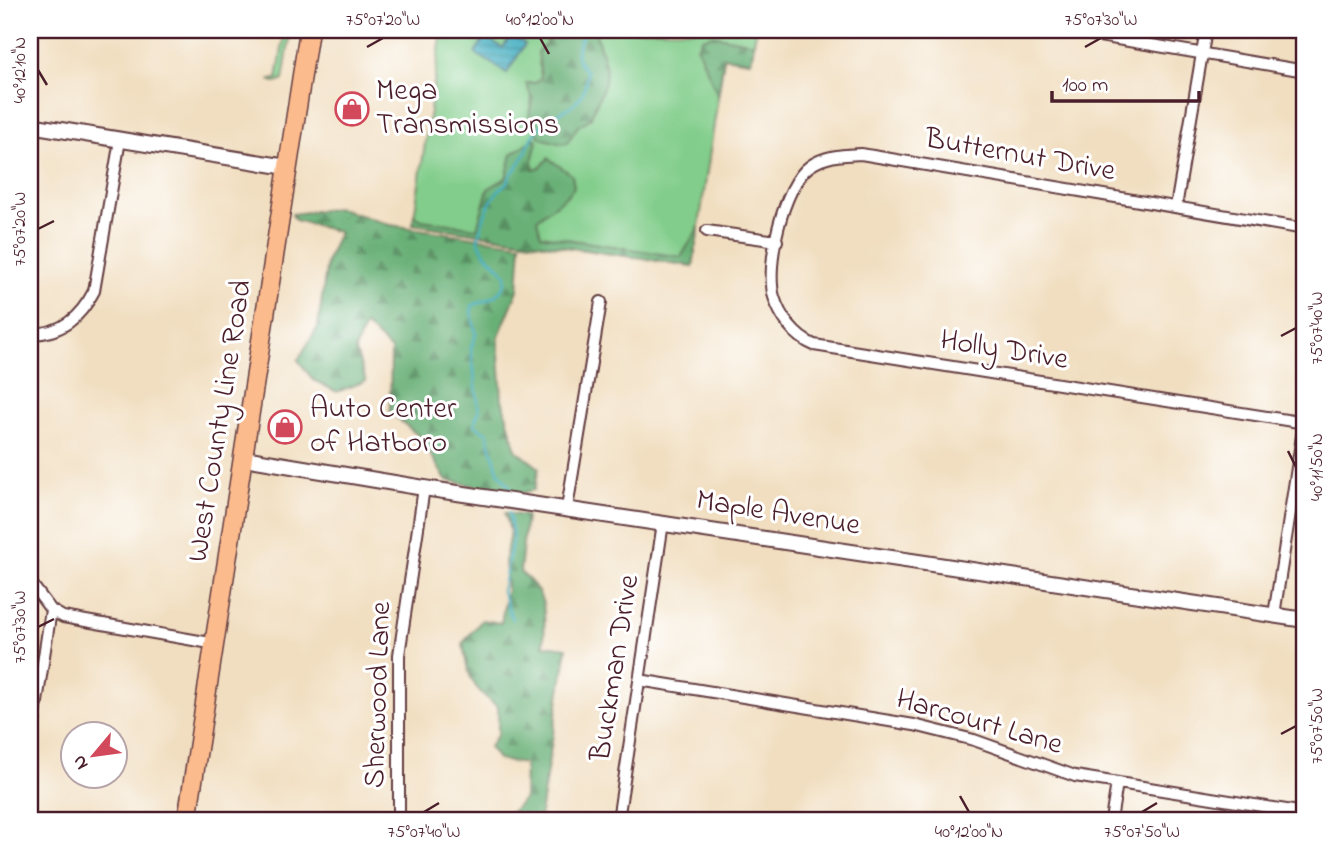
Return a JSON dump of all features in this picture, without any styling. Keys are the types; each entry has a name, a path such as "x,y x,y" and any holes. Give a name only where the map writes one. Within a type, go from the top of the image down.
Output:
{"main road":[{"name":"West County Line Road","path":"187,820 309,30"}],"street":[{"path":"1064,30 1305,71"},
{"path":"1176,207 1206,30"},
{"path":"30,125 287,167"},
{"path":"30,334 63,327 81,312 94,291 120,140"},
{"name":"Butternut Drive","path":"777,241 787,200 799,176 821,160 861,154 1305,229"},
{"path":"707,231 777,241"},
{"name":"Holly Drive","path":"777,241 772,280 777,305 796,334 814,345 1305,423"},
{"path":"567,508 601,302"},
{"path":"1274,615 1305,423"},
{"name":"Maple Avenue","path":"244,458 424,488 1305,620"},
{"name":"Sherwood Lane","path":"399,820 399,655 424,488"},
{"name":"Buckman Drive","path":"618,820 663,523"},
{"path":"30,582 51,610 63,617 216,644"},
{"path":"30,748 51,610"},
{"name":"Harcourt Lane","path":"639,680 914,725 974,740 1075,776 1305,813"},
{"path":"1111,820 1117,783"}],"green space":[{"path":"285,30 291,30 283,80 277,83 269,80 277,79"},
{"path":"442,30 756,30 751,61 724,57 693,266 413,224"},
{"path":"544,30 595,30 606,68 605,83 590,119 578,126 567,143 540,138 529,115 532,99 526,83 535,83 541,78 538,51 547,43"},
{"path":"712,35 754,43 751,61 724,57 718,96 697,47 702,38"},
{"path":"535,138 537,141 532,162 534,169 541,167 548,158 572,175 574,187 566,197 537,220 541,235 681,257 699,227 693,266 413,224 414,215 422,220 477,228 488,189 506,178 512,154"},
{"path":"338,208 390,225 521,244 518,290 498,338 502,399 516,450 539,468 534,490 517,494 446,480 420,437 390,412 391,350 365,325 355,349 366,381 337,392 313,380 298,360 318,327 327,261 339,232 295,220 292,214"},
{"path":"505,513 526,516 520,572 536,588 543,604 544,645 567,648 539,820 504,820 524,799 525,764 499,760 489,747 498,734 498,707 481,693 472,680 463,643 482,620 501,623 507,589 505,561 510,531"}],"water":[{"path":"511,35 525,44 507,73 475,53 485,37 503,48"}],"waterway":[{"path":"510,487 498,471 487,433 474,424 479,411 471,348 476,334 471,311 473,305 500,291 506,281 506,274 484,252 478,240 492,200 508,182 536,131 571,106 582,94 587,72 579,62 577,52 586,30"},
{"path":"509,512 513,538 502,591 512,619"}],"place":[{"name":"Mega Transmissions","path":"352,109"},
{"name":"Auto Center of Hatboro","path":"285,427"}]}
